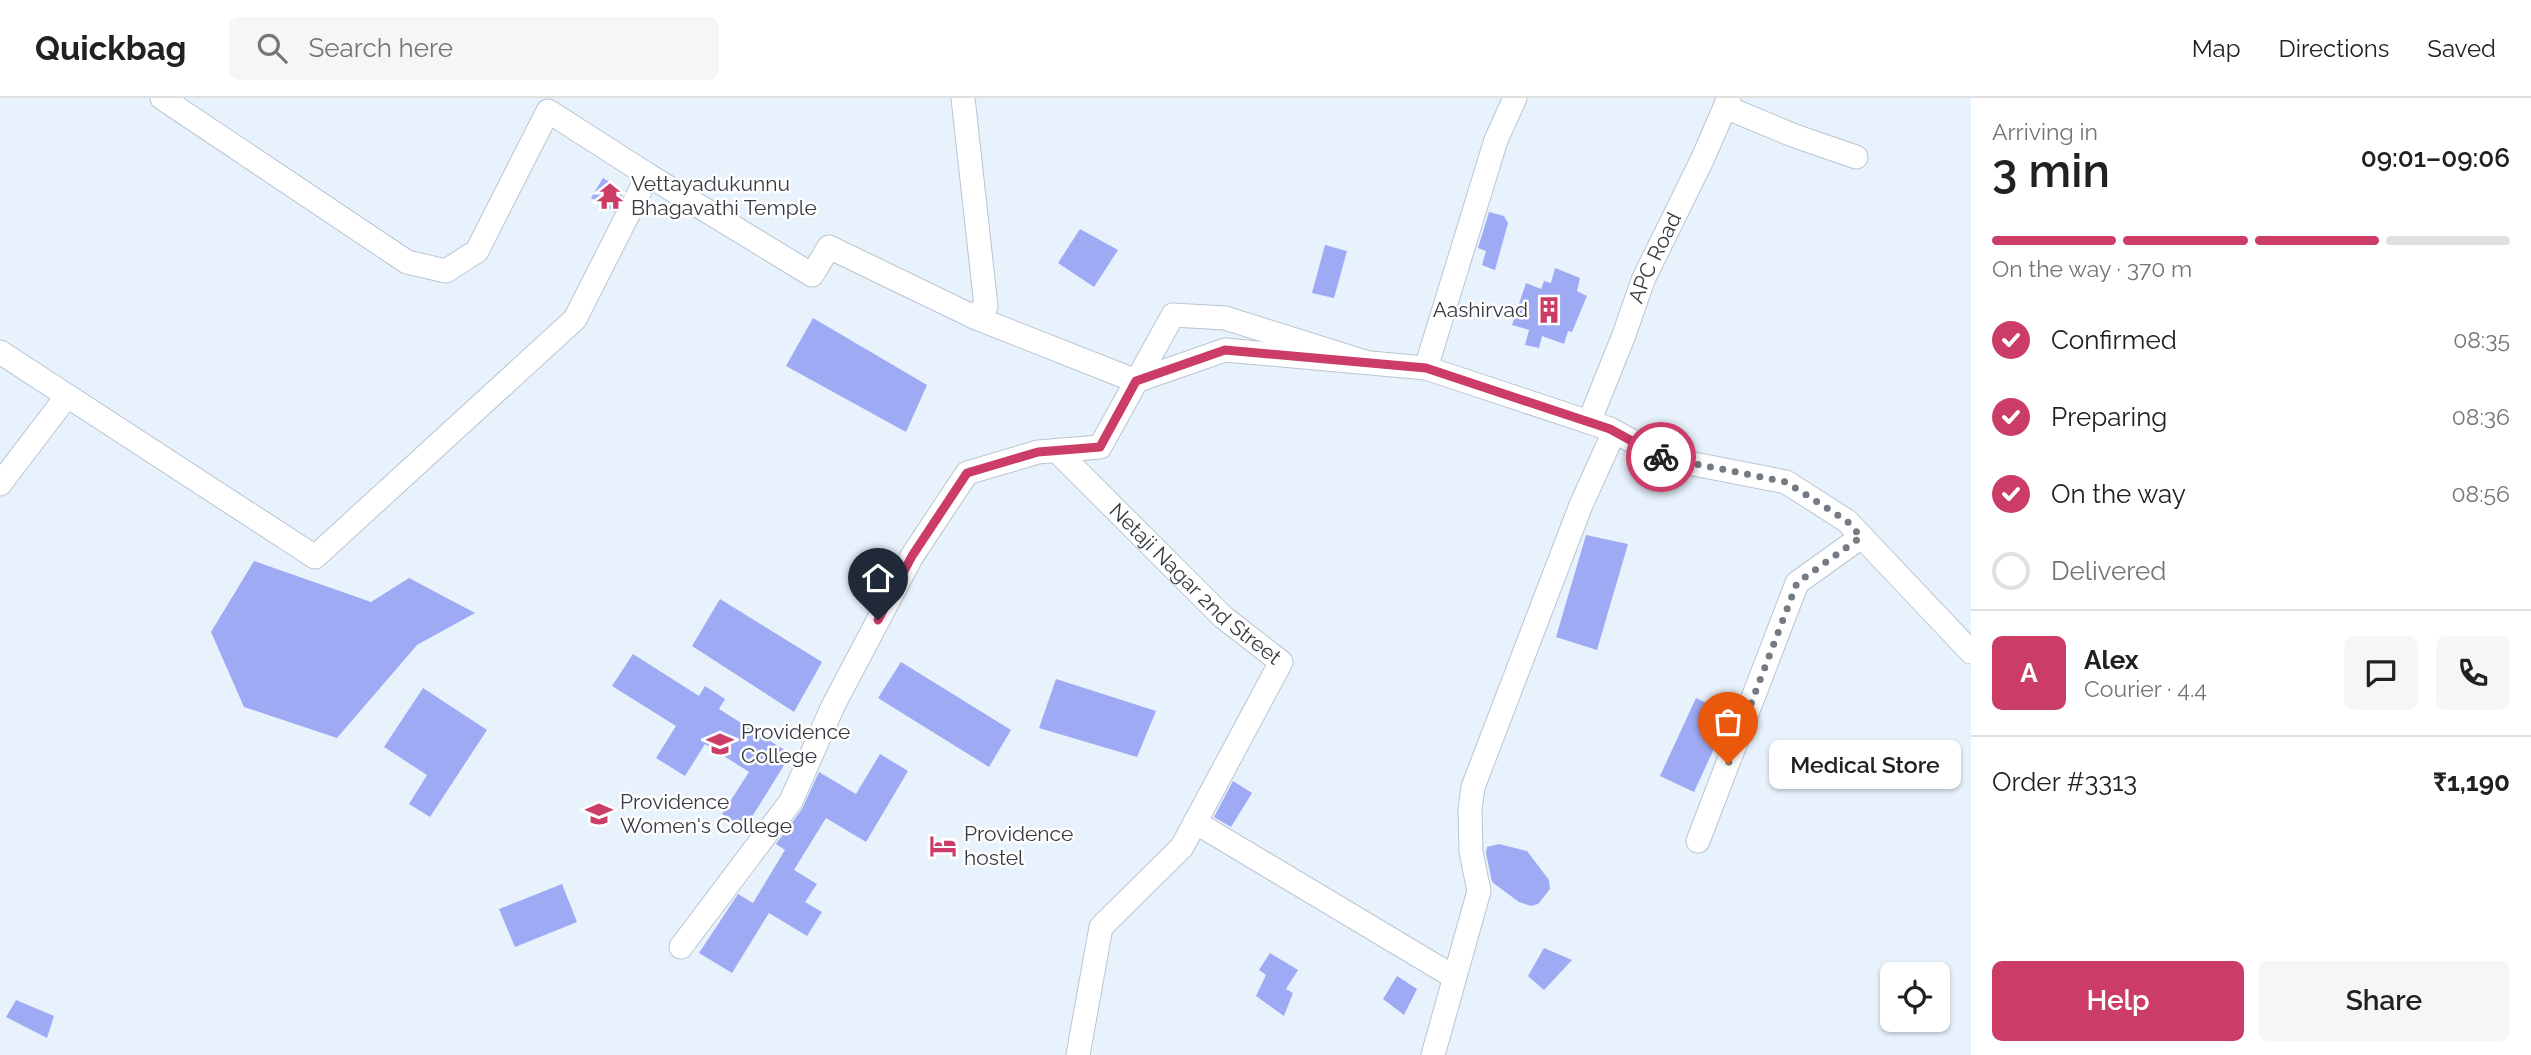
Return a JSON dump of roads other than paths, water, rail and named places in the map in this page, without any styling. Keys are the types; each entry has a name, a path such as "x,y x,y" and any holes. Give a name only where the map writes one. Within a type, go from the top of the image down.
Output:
{"street":[{"path":"162,98 407,262 446,271 477,251 548,111 812,275 829,247 974,317 1136,381 1225,350 1426,368 1589,422 1663,458 1786,482 1847,521 1971,652"},
{"path":"963,98 986,306 974,317"},
{"path":"1426,368 1496,139 1515,98"},
{"path":"1727,102 1795,136 1856,157"},
{"name":"APC Road","path":"1589,422 1625,335 1643,280 1702,160 1727,102"},
{"path":"0,352 315,557 575,319 648,174"},
{"path":"681,947 791,802 833,706 912,556 967,473 1038,452 1100,447 1173,315 1225,318 1365,362"},
{"path":"0,484 66,396"},
{"path":"1433,1055 1479,891 1471,852 1469,809 1473,787 1581,505 1614,432"},
{"name":"Netaji Nagar 2nd Street","path":"1057,451 1223,617 1281,662 1182,847 1101,927 1078,1055"},
{"path":"1698,841 1797,583 1861,537"},
{"path":"1195,822 1454,977"}],"place":[{"name":"Vettayadukunnu Bhagavathi Temple","path":"610,196"},
{"name":"Aashirvad","path":"1549,310"},
{"name":"Providence College","path":"720,744"},
{"name":"Medical Store","path":"1728,764"},
{"name":"Providence Women's College","path":"599,814"},
{"name":"Providence hostel","path":"943,846"}]}
